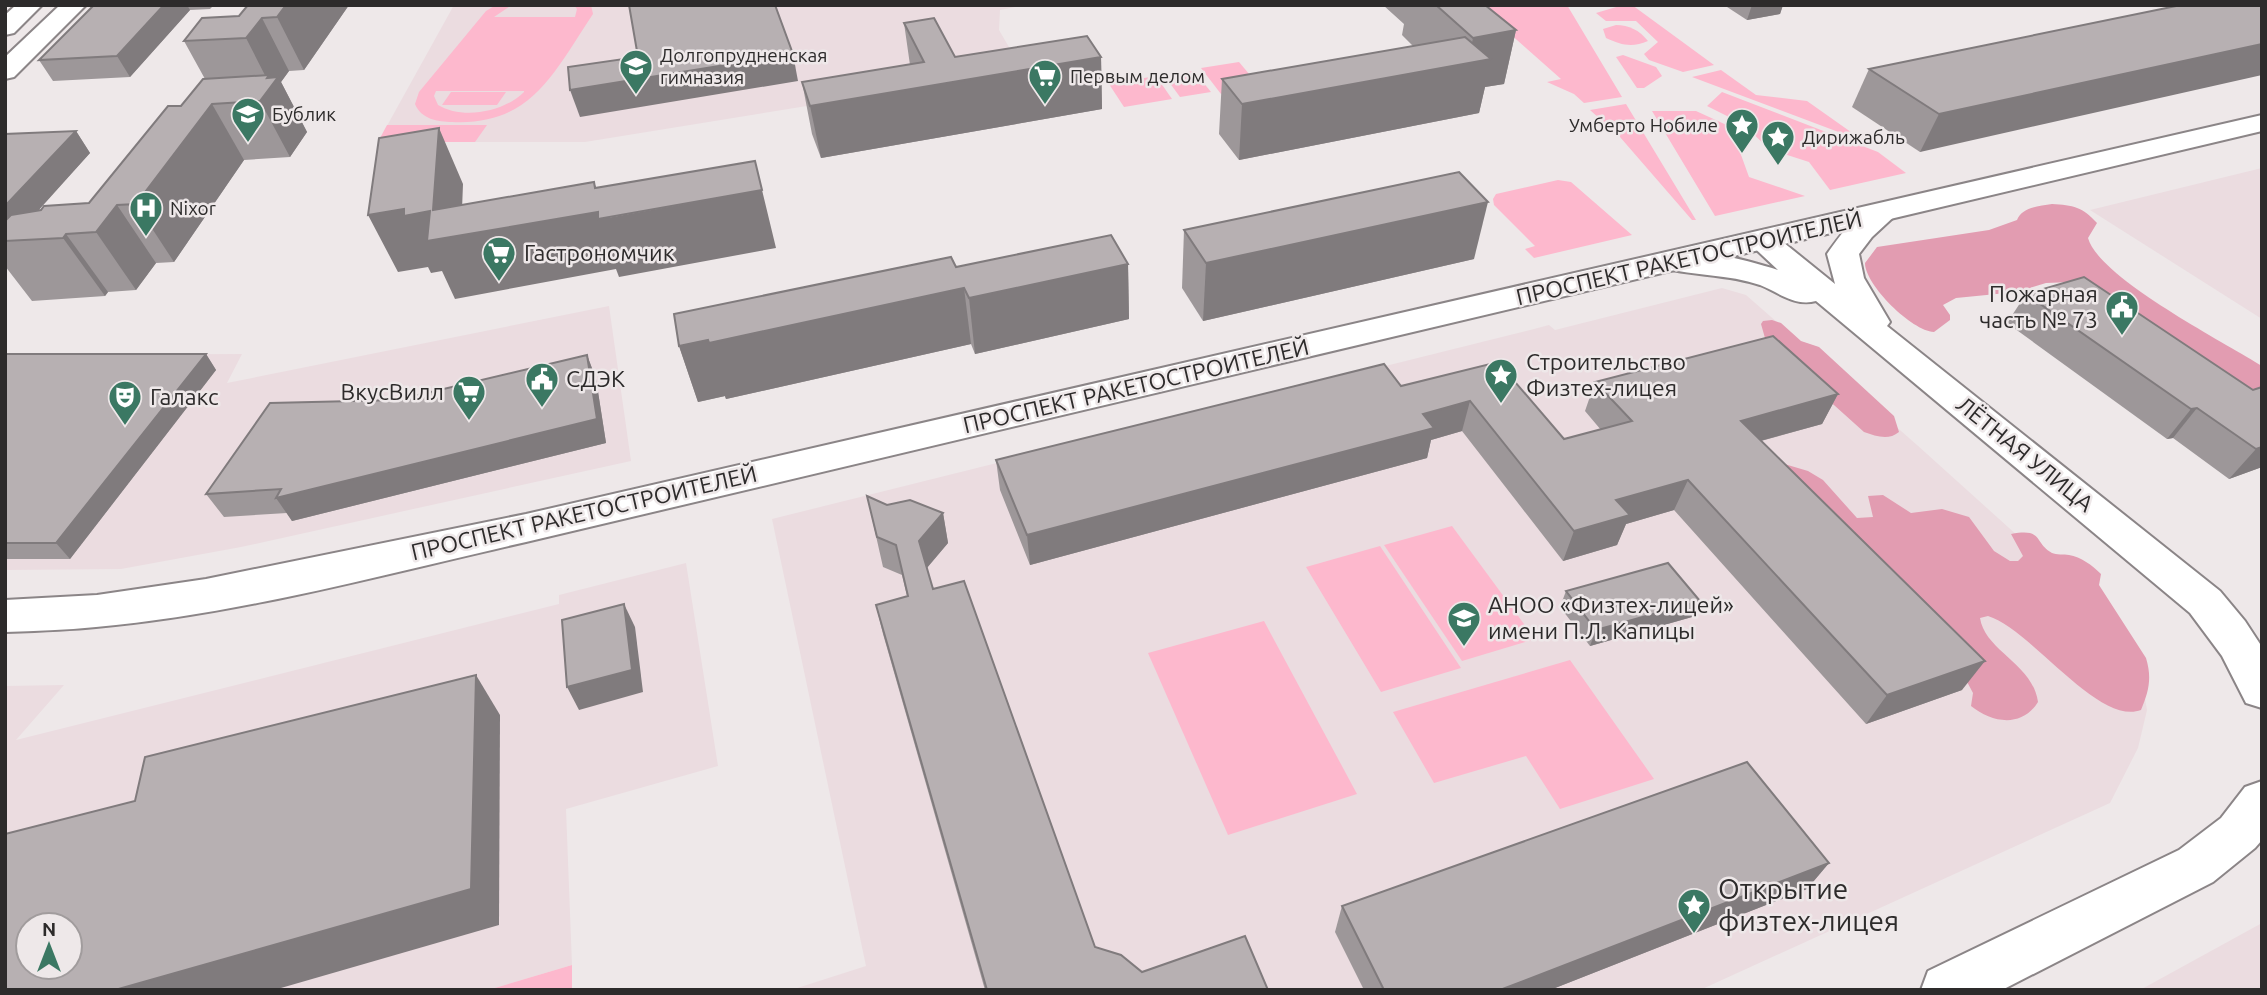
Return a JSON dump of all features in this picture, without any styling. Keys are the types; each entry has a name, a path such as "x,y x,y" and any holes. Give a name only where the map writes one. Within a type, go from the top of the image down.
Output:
{"main road":[{"path":"5,28 30,5"},
{"path":"5,71 74,5"},
{"name":"ПРОСПЕКТ РАКЕТОСТРОИТЕЛЕЙ","path":"5,615 97,611 283,581 539,525 2262,123"},
{"path":"1880,337 1848,278 1843,254 1861,230 1884,212"},
{"name":"ЛЁТНАЯ УЛИЦА","path":"1762,241 2205,602 2227,625 2244,651 2262,690"},
{"path":"1674,261 1740,268 1773,277 1880,337"},
{"path":"1947,990 2196,866 2238,833 2262,802"}],"shaded area":[{"name":"Долгопрудненская гимназия","path":"454,5 1025,5 1000,10 999,30 1023,71 585,142 378,142"},
{"path":"496,5 512,5 494,17 575,17 577,9 574,5 591,5 593,14 552,75 521,105 502,115 479,121 447,122 421,113 415,104 419,92 486,11","holes":["436,91 524,91 506,105 471,113 448,110 438,105 434,96"]},
{"path":"1487,5 1567,5 1622,97 1584,103 1574,94 1547,82 1561,79 1500,25"},
{"path":"1632,5 1714,65 1683,72 1649,60 1644,54 1658,42 1636,21 1606,21 1596,13"},
{"path":"1616,25 1634,29 1648,41 1627,45 1606,38 1603,29"},
{"path":"1623,55 1656,67 1662,76 1644,88 1637,88 1616,57"},
{"path":"1239,62 1260,87 1221,94 1201,68"},
{"path":"1721,70 1756,95 1807,101 1865,142 1692,77"},
{"path":"1194,71 1211,92 1180,97 1164,75"},
{"path":"1156,76 1172,99 1124,107 1109,84"},
{"path":"451,92 506,92 497,105 442,105"},
{"path":"1722,92 1878,152 1906,173 1830,190 1809,162 1769,149 1743,124 1707,106"},
{"path":"1626,104 1696,220 1692,220 1620,137 1590,110"},
{"path":"1652,111 1696,111 1731,127 1749,177 1805,196 1715,216"},
{"path":"387,125 487,125 475,142 378,142"},
{"path":"2262,168 2262,319 2090,210"},
{"path":"1558,180 1571,182 1632,235 1534,258 1525,249 1535,246 1494,205 1493,199 1496,194"},
{"path":"2052,204 2077,208 2097,223 2088,238 2097,254 2114,272 2193,326 2262,366 2262,401 2072,282 2046,283 2017,292 1956,298 1943,305 1950,315 1950,320 1934,332 1925,330 1902,316 1881,294 1867,272 1865,263 1877,247 1989,230 2017,220 2027,210"},
{"name":"АНОО «Физтех-лицей» имени П.Л. Капицы","path":"1722,288 1746,295 2119,627 2140,670 2147,710 2138,748 2110,803 1700,990 791,990 866,966 772,519 1549,325 1555,330"},
{"path":"609,306 631,461 241,547 121,569 5,570 5,355 242,354 227,383"},
{"path":"1763,321 1781,323 1801,341 1819,347 1894,416 1899,432 1886,437 1864,432 1767,345 1761,324"},
{"path":"1781,463 1808,471 1823,480 1857,518 1873,517 1868,496 1883,495 1911,513 1942,509 1969,517 1994,551 2010,561 2018,561 2023,556 2011,534 2029,533 2037,537 2052,553 2073,556 2090,565 2101,574 2099,585 2146,658 2149,684 2141,710 2124,711 2105,704 2064,674 2024,638 1988,616 1980,618 1984,630 1990,640 2028,677 2038,702 2024,716 2015,719 1997,719 1979,712 1971,706 1973,693 1965,678 1865,551 1854,531 1823,514"},
{"path":"1452,526 1535,639 1462,661 1384,545"},
{"path":"1380,546 1461,668 1381,692 1306,567"},
{"path":"686,563 718,766 566,809 572,965 488,990 5,990 5,686 64,685 16,740 559,604 559,595"},
{"path":"1264,621 1357,794 1228,835 1148,653"},
{"path":"1570,660 1654,779 1560,809 1526,756 1434,783 1393,712"},
{"path":"2262,923 2262,990 2140,990"},
{"path":"572,965 572,990 488,990"}],"building":[{"path":"94,5 164,5 117,56 39,60"},
{"path":"248,5 286,5 277,17 262,18 246,38 184,41 202,18 239,16"},
{"path":"629,5 775,5 793,54 570,90 568,67 638,57"},
{"path":"1436,5 1485,5 1516,30 1473,38"},
{"path":"2181,5 2262,5 2262,44 1939,114 1869,69"},
{"path":"934,18 955,57 1087,36 1101,57 810,106 802,82 924,62 904,23"},
{"path":"1465,37 1491,59 1242,104 1222,79"},
{"path":"269,75 267,78 278,77 260,101 212,104 136,204 117,205 96,232 66,234 63,238 5,241 5,221 11,215 41,210 44,206 89,203 168,106 181,106 203,79"},
{"path":"439,128 433,210 594,182 595,188 755,161 762,190 598,219 598,212 427,241 430,211 404,216 404,209 368,215 379,138"},
{"path":"76,131 5,206 5,134"},
{"path":"1459,172 1488,202 1206,263 1184,230"},
{"path":"1111,235 1128,264 969,298 964,288 709,343 708,340 679,346 674,314 951,257 956,267"},
{"path":"2084,277 2253,390 2262,387 2262,447 2256,449 2197,408 2191,409 2026,294"},
{"path":"1773,336 1838,394 1741,421 1985,661 1887,695 1688,480 1616,500 1630,515 1574,531 1470,401 1423,414 1434,428 1027,535 996,460 1384,364 1401,386 1498,362 1564,439 1632,421 1595,382"},
{"path":"5,354 206,354 56,543 5,543"},
{"path":"587,355 597,419 276,498 281,489 206,494 270,403 397,400"},
{"path":"867,496 887,505 910,500 943,513 919,541 933,589 964,581 1095,947 1121,955 1142,972 1245,936 1268,990 987,990 876,605 908,596 896,545 877,537"},
{"path":"1668,563 1700,601 1596,630 1566,591"},
{"path":"624,604 632,670 567,687 562,620"},
{"path":"476,675 471,889 115,990 5,990 5,834 135,801 145,757"},
{"path":"1747,762 1829,863 1500,990 1384,990 1342,906"}],"place":[{"name":"Долгопрудненская гимназия","path":"636,96"},
{"name":"Первым делом","path":"1045,106"},
{"name":"Бублик","path":"248,144"},
{"name":"Умберто Нобиле","path":"1742,155"},
{"name":"Дирижабль","path":"1778,167"},
{"name":"Nixor","path":"146,238"},
{"name":"Гастрономчик","path":"499,283"},
{"name":"Пожарная часть № 73","path":"2122,337"},
{"name":"Строительство Физтех-лицея","path":"1501,405"},
{"name":"СДЭК","path":"542,409"},
{"name":"ВкусВилл","path":"469,422"},
{"name":"Галакс","path":"125,427"},
{"name":"АНОО «Физтех-лицей» имени П.Л. Капицы","path":"1464,648"},
{"name":"Открытие физтех-лицея","path":"1694,935"}]}
